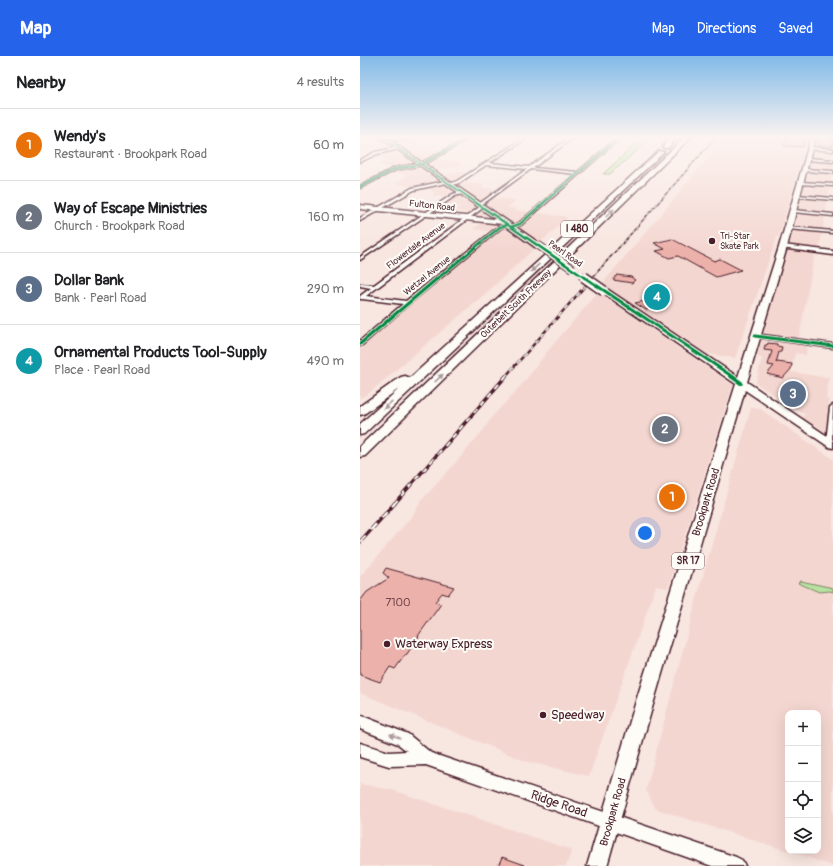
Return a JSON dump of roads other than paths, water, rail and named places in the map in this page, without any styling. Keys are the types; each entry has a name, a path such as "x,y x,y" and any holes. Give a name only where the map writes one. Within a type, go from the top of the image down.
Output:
{"highway":[{"name":"Outerbelt South Freeway","path":"360,431 636,175"},
{"name":"Outerbelt South Freeway","path":"360,453 650,175"},
{"path":"360,411 399,384 449,341 488,311"}],"main road":[{"name":"Pearl Road","path":"437,175 604,291 831,443"},
{"name":"Brookpark Road","path":"597,866 645,701 794,211 803,175"},
{"name":"Fulton Road","path":"360,206 507,224"},
{"name":"Ridge Road","path":"360,722 403,739 426,758 736,866"},
{"name":"Ridge Road","path":"360,750 389,759 426,758"}],"street":[{"path":"360,187 384,175"},
{"path":"360,220 413,188 458,182 469,175"},
{"name":"Flowerdale Avenue","path":"361,297 521,175"},
{"name":"Wetzel Avenue","path":"360,344 407,303 500,227 507,224 520,224 576,175"},
{"path":"801,182 833,185"},
{"path":"360,259 454,195 461,193"},
{"path":"798,196 833,199"},
{"path":"794,211 833,215"},
{"path":"788,228 833,232"},
{"path":"783,247 833,253"},
{"path":"360,285 375,287"},
{"path":"361,297 407,303"},
{"path":"755,336 833,346"},
{"path":"831,443 833,407"}],"railway":[{"path":"592,278 683,175"},
{"path":"505,377 593,277"},
{"path":"394,504 506,376"},
{"path":"360,542 395,503"}],"place":[{"name":"Tri-Star Skate Park","path":"712,241"},
{"name":"Ornamental Products Tool-Supply","path":"657,297"},
{"name":"Dollar Bank","path":"793,394"},
{"name":"Way of Escape Ministries","path":"665,429"},
{"name":"Wendy's","path":"672,497"},
{"name":"Waterway Express","path":"387,644"},
{"name":"Speedway","path":"543,715"}]}
